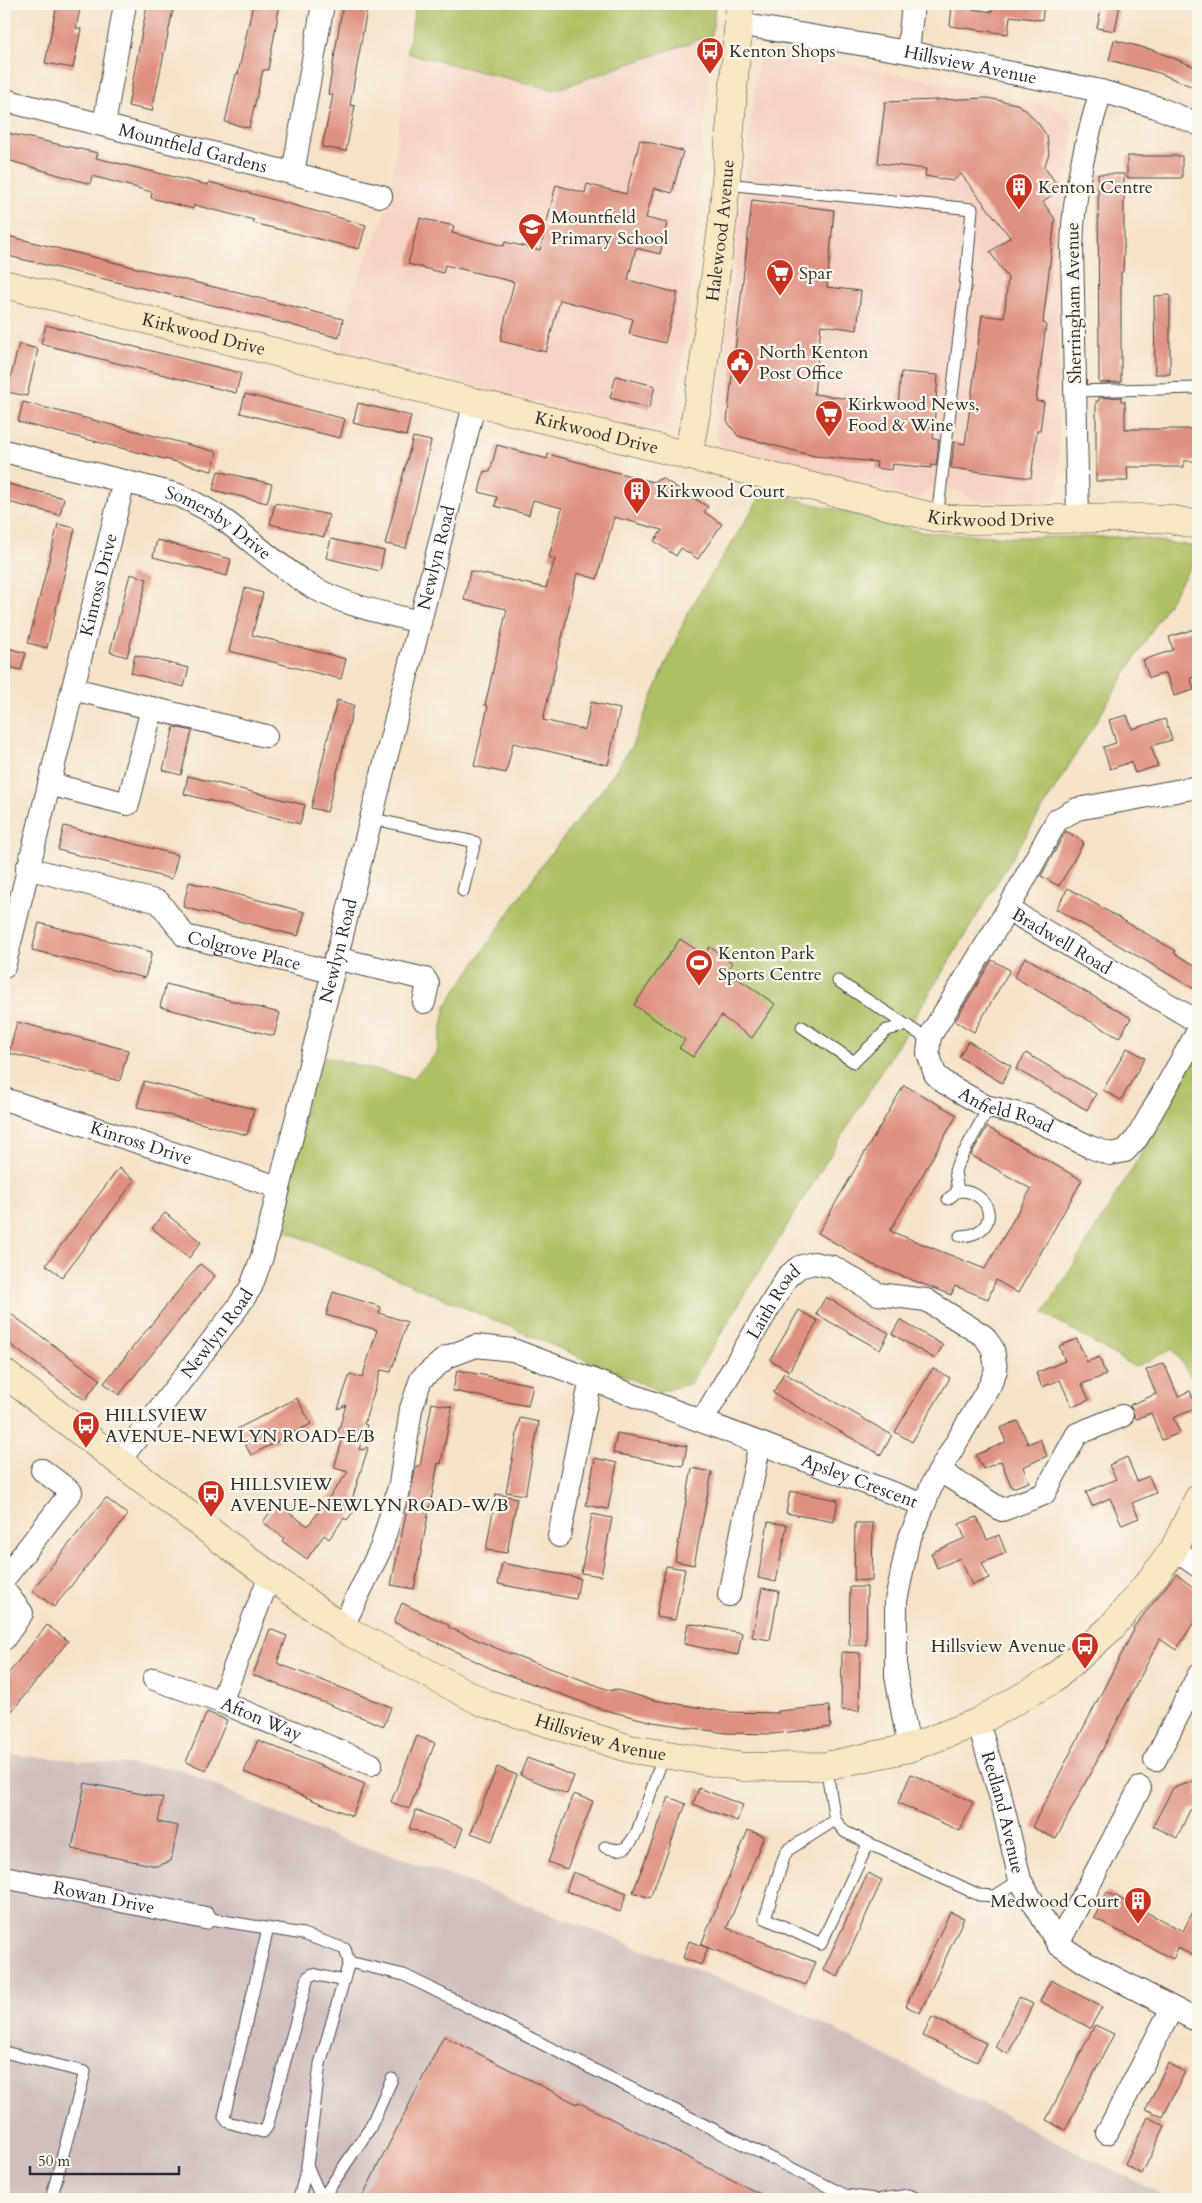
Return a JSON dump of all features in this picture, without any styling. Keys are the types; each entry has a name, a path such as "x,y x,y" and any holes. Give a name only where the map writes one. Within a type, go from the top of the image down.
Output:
{"street":[{"path":"104,125 125,4"},
{"path":"293,174 323,4"},
{"path":"908,52 912,4"},
{"name":"Hillsview Avenue","path":"739,14 908,52 1101,91 1156,107 1198,124"},
{"name":"Halewood Avenue","path":"688,456 701,382 726,184 739,14"},
{"name":"Sherringham Avenue","path":"1078,518 1072,248 1073,211 1080,165 1101,91"},
{"name":"Mountfield Gardens","path":"4,100 381,196"},
{"name":"Kirkwood Drive","path":"5,288 475,401 936,518 972,520 1170,519 1198,525"},
{"name":"Newlyn Road","path":"119,1461 238,1307 251,1287 262,1257 333,965 475,401"},
{"name":"Somersby Drive","path":"4,451 178,495 228,522 292,574 316,589 362,608 420,622"},
{"name":"Kinross Drive","path":"4,967 8,927 28,868 124,481"},
{"path":"73,689 266,736"},
{"path":"48,784 128,804 152,708"},
{"name":"Bradwell Road","path":"1198,787 1078,809 1057,820 1008,910 1198,1022"},
{"name":"Colgrove Place","path":"28,868 159,902 185,936 333,965 425,979 428,984 424,1002"},
{"path":"929,1040 1008,910"},
{"name":"Anfield Road","path":"929,1040 928,1053 935,1074 945,1083 988,1107 1028,1116 1090,1147 1110,1154 1125,1151 1137,1138 1198,1031"},
{"name":"Kinross Drive","path":"4,1099 278,1187"},
{"name":"Laith Road","path":"702,1421 788,1277 799,1267 814,1263 833,1267 878,1294 926,1300 984,1336 994,1349 996,1370 990,1385 940,1471 924,1505"},
{"name":"Apsley Crescent","path":"342,1628 381,1548 400,1484 411,1410 421,1378 447,1357 476,1346 513,1350 924,1505 908,1542 896,1601 896,1676 909,1748"},
{"name":"Hillsview Avenue","path":"4,1373 342,1628 484,1703 631,1749 743,1767 826,1766 909,1748 978,1722 1052,1680 1111,1628 1158,1571 1174,1549 1198,1498"},
{"path":"559,1536 591,1379"},
{"path":"940,1471 1002,1510 1044,1494 1077,1434 1122,1416"},
{"path":"729,1595 760,1443"},
{"path":"4,1580 71,1492 42,1470"},
{"path":"1174,1549 1198,1566"},
{"name":"Afton Way","path":"270,1575 222,1702 371,1764"},
{"path":"4,1590 22,1614 4,1639"},
{"path":"1155,1760 1198,1676"},
{"path":"154,1679 222,1702"},
{"name":"Redland Avenue","path":"978,1722 1002,1802 1020,1880 1058,1944 1086,1963 1198,2021"},
{"path":"1058,1944 1140,1788"},
{"name":"Rowan Drive","path":"4,1877 205,1918"},
{"path":"1107,2133 1172,2008"}],"lane":[{"path":"726,184 972,209 965,288 936,518"},
{"path":"1075,391 1198,388"},
{"path":"370,818 475,842 463,891"},
{"path":"838,981 929,1040"},
{"path":"802,1027 854,1062 887,1030 906,1025"},
{"path":"958,1191 955,1171 957,1165 988,1107"},
{"path":"948,1199 958,1191 968,1191 979,1197 985,1204 989,1214 986,1225 980,1232 969,1236 960,1236"},
{"path":"605,1847 619,1851 631,1842 637,1832 664,1754"},
{"path":"826,1766 835,1820 844,1832 978,1895 995,1896 1020,1880"},
{"path":"835,1820 788,1850 765,1918 821,1944 868,1844"},
{"path":"205,1918 303,1934 345,1949 349,1962 320,2064 307,2166 299,2199"},
{"path":"268,1928 224,2117 228,2122 263,2132 267,2128 308,1977 313,1974 344,1981"},
{"path":"349,1962 404,1975 845,2195 874,2199"},
{"path":"4,2052 84,2072 51,2199"},
{"path":"322,2199 370,2128 392,2079"},
{"path":"307,2166 322,2199"},
{"path":"882,2199 909,2195 918,2199"}],"shaded area":[{"name":"Mountfield Primary School","path":"416,4 715,4 689,310 675,406 662,425 652,430 341,352 354,289 386,213 392,182 407,53"},
{"path":"769,48 1038,103 1067,114 1074,129 1057,250 1059,491 1046,504 974,501 961,491 931,486 917,499 721,447 715,432 758,59"},
{"path":"12,1755 177,1768 313,1830 442,1872 777,2001 1171,2199 4,2199 4,1788"}],"green space":[{"path":"416,4 715,4 712,35 554,90 407,53"},
{"path":"764,491 922,532 1012,537 1133,537 1198,547 1198,555 690,1384 659,1391 277,1227 318,1055 412,1079 437,1053 446,1005 544,862 604,787 631,747 688,612"},
{"path":"1198,1052 1198,1388 1173,1349 1135,1367 1044,1313 1140,1156"}],"building":[{"path":"57,4 81,4 76,28 81,29 73,68 45,63"},
{"path":"253,4 280,4 268,70 263,70 249,128 225,122 236,74 238,74"},
{"path":"343,4 368,4 350,105 355,106 346,151 322,147 333,95 328,94"},
{"path":"993,4 1044,4 1042,20 1010,16 1008,34 950,26 952,6 992,12"},
{"path":"1102,4 1120,4 1115,31 1097,28"},
{"path":"147,5 173,10 152,111 128,106"},
{"path":"1114,40 1153,50 1198,68 1198,89 1159,73 1109,60"},
{"name":"Kenton Centre","path":"987,98 1017,104 1026,110 1038,123 1047,136 1049,154 1044,167 1060,188 1043,202 1055,219 1043,323 1046,324 1036,401 1044,402 1040,430 1037,430 1031,478 951,468 954,442 965,444 982,315 1004,318 1008,278 990,252 1010,237 961,174 953,181 925,176 926,169 878,163 885,102"},
{"path":"7,133 98,153 96,158 208,185 209,182 366,225 359,249 253,223 254,220 194,205 193,209 151,198 152,192 92,176 90,184 4,159 4,144"},
{"path":"640,140 683,151 672,193 654,188 646,218 667,223 660,254 636,248 628,280 678,293 665,343 629,334 633,319 560,300 546,352 500,341 514,282 445,265 443,273 408,264 420,218 454,226 452,233 504,246 505,242 540,250 556,185 585,193 587,184 626,194"},
{"path":"1127,156 1182,156 1182,178 1127,178"},
{"path":"1098,174 1124,174 1124,248 1123,272 1121,272 1121,382 1099,383"},
{"path":"752,200 834,210 827,287 861,291 857,330 821,325 814,394 898,406 901,372 938,375 933,439 939,440 936,466 931,465 931,468 893,464 892,470 876,468 877,462 814,456 738,436 727,421"},
{"path":"4,235 343,319 339,338 254,315 4,255"},
{"path":"1170,295 1170,374 1155,374 1154,296"},
{"path":"46,325 241,373 236,393 41,344"},
{"path":"19,344 38,349 27,396 7,392"},
{"path":"616,376 655,386 649,408 610,398"},
{"path":"245,394 345,419 340,438 240,413"},
{"path":"1121,397 1121,401 1125,401 1125,429 1198,429 1198,461 1184,461 1184,467 1127,467 1128,481 1096,481 1096,401 1099,401 1099,398"},
{"path":"23,402 217,452 212,471 18,422"},
{"path":"358,403 411,416 406,436 353,423"},
{"path":"413,437 431,441 406,548 385,544"},
{"path":"497,445 547,459 548,454 653,482 662,478 708,507 704,512 722,524 698,559 681,548 676,556 654,541 662,530 614,517 597,579 577,573 543,720 585,730 591,702 620,709 608,765 513,743 506,773 474,766 488,706 485,705 507,609 464,600 470,571 546,588 555,559 549,557 562,508 533,500 529,515 495,506 497,497 479,492 484,471 490,472"},
{"path":"218,471 272,484 267,503 213,490"},
{"path":"4,483 64,498 60,515 4,501"},
{"path":"275,503 329,515 324,537 270,524"},
{"path":"58,524 75,528 47,648 28,643"},
{"path":"331,539 384,551 380,571 326,558"},
{"path":"157,540 231,559 227,576 153,557"},
{"path":"130,574 147,579 127,657 110,652"},
{"path":"245,588 263,593 252,635 346,659 341,679 229,651"},
{"path":"1198,628 1198,676 1191,678 1194,690 1174,696 1166,673 1149,678 1143,660 1173,650 1169,637"},
{"path":"4,647 26,653 21,670 4,666"},
{"path":"135,655 189,668 184,687 131,673"},
{"path":"337,700 354,705 327,812 311,808"},
{"path":"1127,715 1132,729 1165,719 1172,740 1151,746 1158,766 1135,773 1131,762 1110,769 1103,747 1116,743 1109,720"},
{"path":"174,727 192,731 181,775 163,770"},
{"path":"188,776 305,805 300,824 184,794"},
{"path":"64,826 178,855 172,879 58,850"},
{"path":"1066,831 1084,842 1059,886 1041,876"},
{"path":"189,882 305,912 298,936 183,907"},
{"path":"1068,888 1176,951 1174,953 1198,967 1198,991 1056,909"},
{"path":"39,923 152,952 145,978 32,950"},
{"name":"Kenton Park Sports Centre","path":"680,939 704,955 710,947 733,963 727,971 775,1004 752,1038 721,1016 693,1057 679,1048 685,1040 634,1005"},
{"path":"1025,957 1131,1018 1119,1038 1014,977"},
{"path":"992,960 1010,970 974,1032 955,1021"},
{"path":"166,984 280,1013 274,1036 160,1007"},
{"path":"17,1022 128,1050 120,1081 9,1053"},
{"path":"968,1041 1011,1066 1002,1083 959,1057"},
{"path":"1127,1048 1145,1058 1121,1100 1103,1090"},
{"path":"1026,1053 1096,1094 1087,1110 1016,1069"},
{"path":"144,1081 254,1109 247,1135 137,1107"},
{"path":"904,1085 957,1115 890,1231 985,1269 1031,1189 971,1155 987,1127 1082,1180 1018,1293 996,1280 988,1299 955,1286 951,1295 871,1264 818,1233"},
{"path":"119,1168 135,1180 62,1277 46,1265"},
{"path":"165,1213 201,1242 189,1258 152,1228"},
{"path":"200,1264 215,1276 119,1395 104,1383"},
{"path":"333,1292 381,1307 379,1313 407,1322 391,1372 381,1370 364,1424 367,1425 359,1449 364,1450 366,1447 368,1448 353,1496 361,1502 347,1520 344,1518 329,1539 324,1535 307,1559 282,1541 284,1538 263,1522 276,1504 308,1526 348,1472 334,1468 342,1441 336,1439 346,1405 338,1409 350,1374 362,1378 377,1330 326,1315"},
{"path":"826,1297 889,1333 880,1350 816,1314"},
{"path":"4,1309 100,1379 85,1400 4,1340"},
{"path":"799,1310 818,1321 789,1371 770,1360"},
{"path":"900,1320 943,1345 935,1359 892,1334"},
{"path":"1077,1339 1087,1362 1099,1357 1106,1375 1082,1384 1089,1400 1072,1407 1060,1380 1042,1387 1036,1373 1065,1361 1059,1346"},
{"path":"1164,1363 1178,1396 1190,1391 1197,1408 1173,1418 1180,1433 1162,1440 1151,1413 1136,1419 1130,1405 1156,1394 1146,1370"},
{"path":"933,1368 950,1378 912,1442 895,1432"},
{"path":"457,1370 533,1385 528,1406 453,1391"},
{"path":"784,1373 892,1435 881,1455 773,1393"},
{"path":"297,1398 311,1424 251,1455 237,1429"},
{"path":"432,1403 452,1407 441,1464 438,1463 414,1589 391,1585 416,1466 420,1466"},
{"path":"520,1418 539,1422 525,1495 506,1492"},
{"path":"1018,1421 1028,1444 1040,1439 1047,1456 1023,1467 1029,1482 1012,1488 1001,1461 983,1469 976,1455 1006,1442 1000,1428"},
{"path":"617,1433 687,1446 683,1466 613,1453"},
{"path":"1127,1457 1137,1481 1149,1476 1156,1493 1132,1503 1139,1518 1122,1525 1110,1498 1092,1506 1086,1492 1116,1479 1109,1465"},
{"path":"595,1458 617,1463 608,1509 586,1505"},
{"path":"692,1468 712,1472 694,1565 675,1561"},
{"path":"790,1491 838,1500 834,1522 786,1513"},
{"path":"496,1494 517,1498 507,1553 486,1550"},
{"path":"106,1498 128,1515 54,1607 32,1590"},
{"path":"592,1514 612,1518 601,1576 581,1573"},
{"path":"977,1517 987,1540 999,1535 1006,1553 982,1563 989,1578 972,1585 960,1558 937,1568 931,1553 965,1538 959,1524"},
{"path":"768,1522 787,1525 776,1582 758,1578"},
{"path":"855,1523 873,1523 872,1581 854,1580"},
{"path":"502,1563 580,1578 576,1599 498,1584"},
{"path":"666,1566 685,1569 675,1620 656,1617"},
{"path":"1176,1574 1198,1591 1198,1616 1176,1650 1160,1639 1056,1839 1032,1827 1134,1630 1133,1628"},
{"path":"850,1587 867,1587 866,1645 849,1645"},
{"path":"762,1588 779,1591 770,1640 752,1637"},
{"path":"402,1603 449,1625 448,1627 498,1649 612,1691 613,1689 654,1700 727,1712 778,1713 778,1711 829,1706 831,1727 773,1734 726,1733 653,1722 601,1709 492,1669 394,1622"},
{"path":"688,1623 742,1633 738,1655 684,1644"},
{"path":"47,1625 68,1641 4,1721 4,1679"},
{"path":"270,1629 287,1636 277,1663 391,1707 384,1726 253,1675"},
{"path":"842,1652 860,1653 859,1711 841,1710"},
{"path":"207,1712 227,1720 206,1770 186,1762"},
{"path":"417,1736 435,1743 409,1809 391,1802"},
{"path":"258,1740 365,1784 352,1816 244,1772"},
{"path":"527,1758 574,1776 567,1794 520,1775"},
{"path":"497,1767 517,1775 492,1841 471,1833"},
{"path":"911,1774 973,1802 960,1831 898,1803"},
{"path":"1198,1780 1198,1808 1190,1810 1177,1838 1153,1826 1173,1788"},
{"path":"85,1783 163,1798 158,1822 178,1826 171,1861 157,1866 72,1849"},
{"path":"699,1788 743,1805 737,1821 693,1804"},
{"path":"574,1794 593,1801 567,1869 548,1862"},
{"path":"669,1797 686,1804 650,1898 633,1892"},
{"path":"416,1810 463,1828 456,1847 409,1828"},
{"path":"748,1830 764,1836 727,1928 815,1962 806,1985 701,1945"},
{"path":"573,1872 627,1893 620,1912 566,1891"},
{"path":"868,1873 882,1880 838,1977 823,1970"},
{"name":"Medwood Court","path":"1107,1892 1183,1931 1198,1902 1198,1958 1178,1948 1173,1959 1094,1918"},
{"path":"950,1912 964,1918 920,2013 906,2006"},
{"path":"689,1941 708,1948 701,1965 683,1958"},
{"path":"1051,1980 1102,2007 1090,2028 1040,2001"},
{"path":"1019,1997 1033,2004 1008,2054 995,2047"},
{"path":"932,2017 986,2043 977,2062 923,2036"},
{"path":"1095,2025 1114,2034 1065,2130 1046,2120"},
{"path":"444,2036 577,2104 578,2102 770,2199 361,2199"},
{"path":"1168,2063 1185,2072 1163,2117 1146,2109"},
{"path":"1148,2117 1165,2126 1142,2174 1125,2165"}],"place":[{"name":"Kenton Shops","path":"710,75"},
{"name":"Kenton Centre","path":"1019,211"},
{"name":"Mountfield Primary School","path":"532,251"},
{"name":"Spar","path":"780,297"},
{"name":"North Kenton Post Office","path":"740,386"},
{"name":"Kirkwood News, Food & Wine","path":"829,438"},
{"name":"Kirkwood Court","path":"637,515"},
{"name":"Kenton Park Sports Centre","path":"699,987"},
{"name":"HILLSVIEW AVENUE-NEWLYN ROAD-E/B","path":"86,1449"},
{"name":"HILLSVIEW AVENUE-NEWLYN ROAD-W/B","path":"211,1518"},
{"name":"Hillsview Avenue","path":"1085,1670"},
{"name":"Medwood Court","path":"1138,1925"}]}
